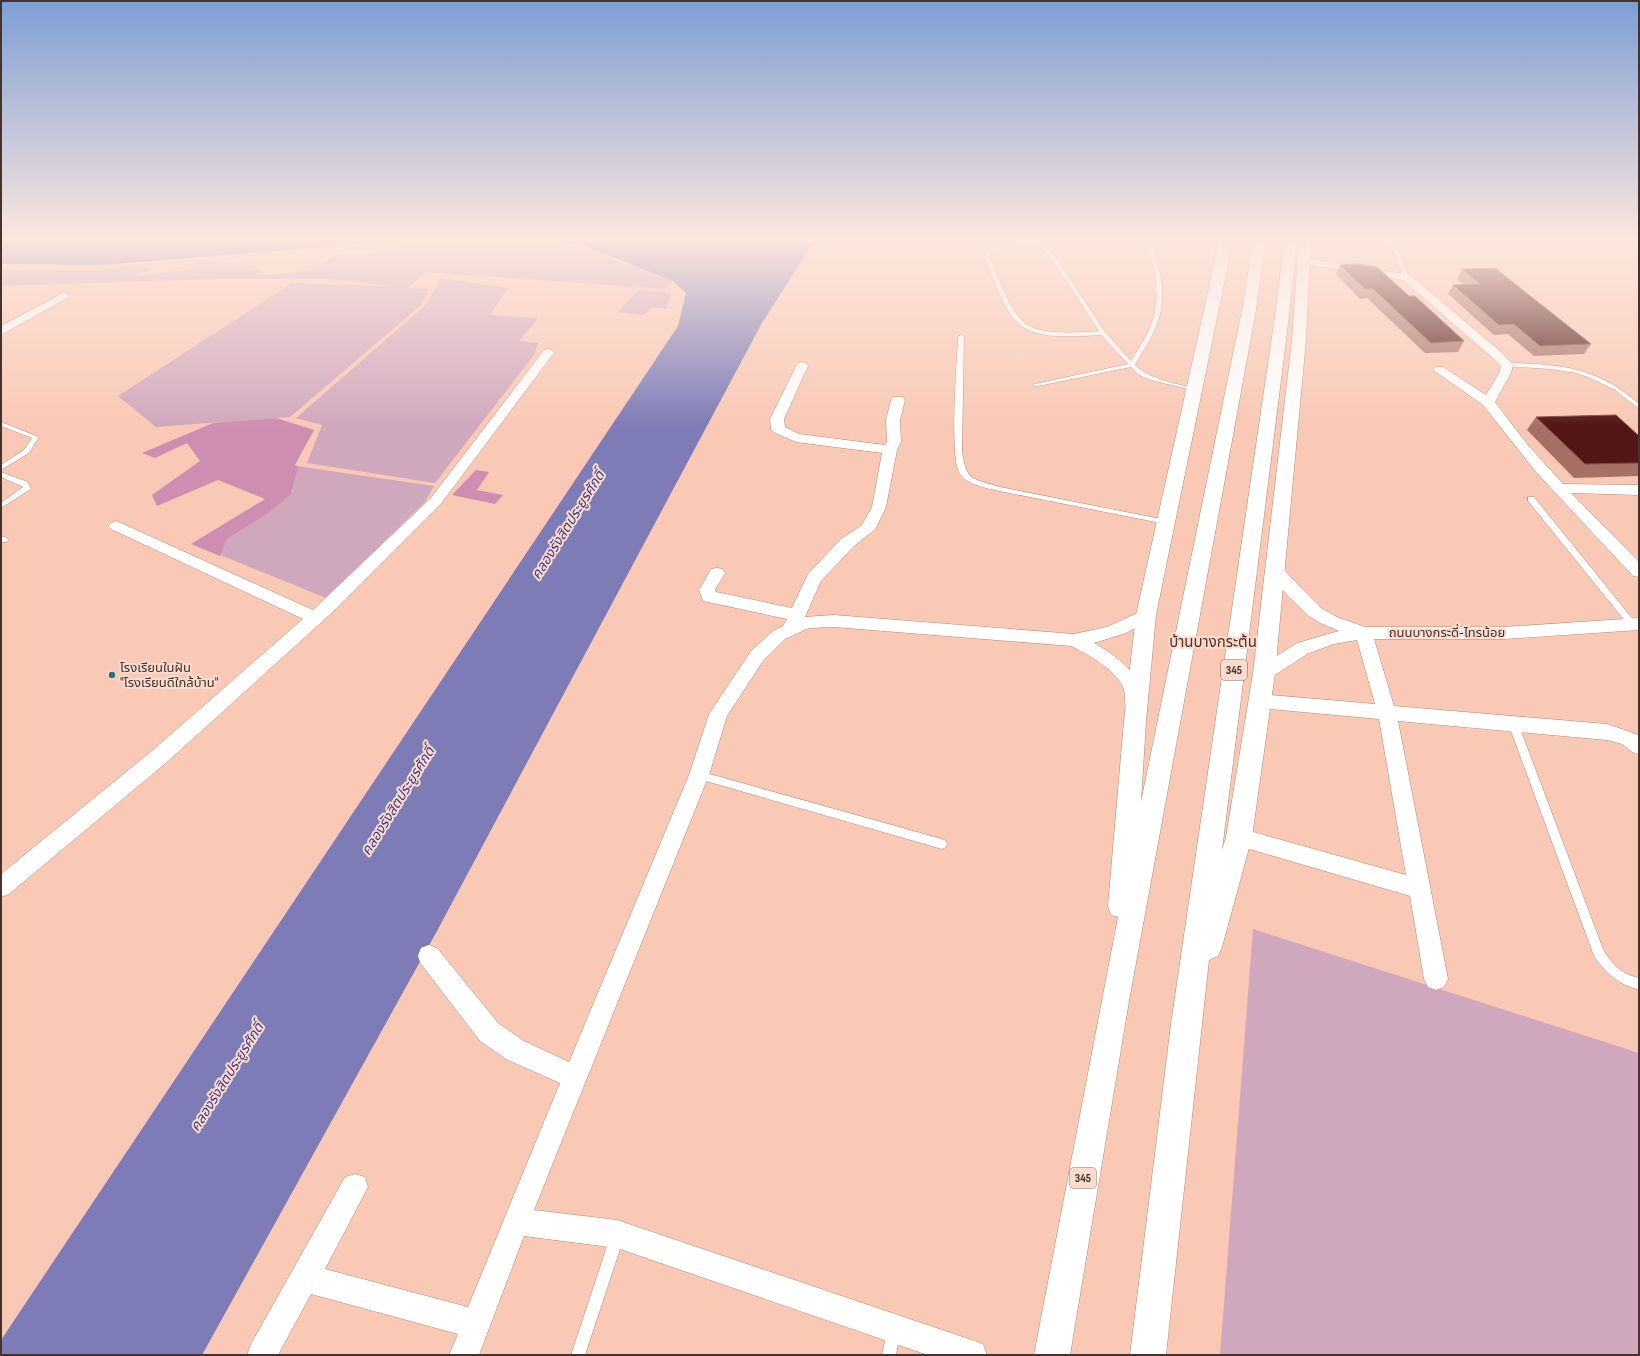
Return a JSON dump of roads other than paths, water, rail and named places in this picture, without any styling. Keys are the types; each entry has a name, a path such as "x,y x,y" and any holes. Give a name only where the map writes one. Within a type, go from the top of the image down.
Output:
{"main road":[{"path":"1114,1001 1135,721 1146,615 1212,300"},
{"name":"345","path":"1052,1355 1114,1001 1250,300"},
{"name":"345","path":"1148,1355 1186,1024 1284,300"},
{"path":"1186,1024 1239,837 1264,673 1299,340 1302,300"}],"street":[{"path":"1,331 55,300"},
{"path":"1432,300 1506,365 1505,373 1488,402"},
{"path":"1,887 160,756 315,618 435,502 548,353"},
{"path":"802,366 777,419 778,429 796,438 890,450"},
{"path":"1439,370 1488,402 1505,426 1560,488 1639,572"},
{"path":"464,1355 516,1221 699,775 718,714 757,656 792,623 814,578 847,543 868,528 880,507 890,450 894,442 893,420 898,400"},
{"path":"1560,488 1639,490"},
{"path":"116,526 315,618"},
{"path":"1275,571 1303,601 1316,612 1336,623 1364,633 1387,712 1436,978"},
{"path":"717,573 707,590 709,597 734,601 792,623 834,621 1074,640 1106,635 1126,628 1146,615"},
{"name":"ถนนบางกระดี่-ไทรน้อย","path":"1264,673 1303,648 1333,638 1364,633 1504,633 1637,628"},
{"path":"1074,640 1098,651 1117,667 1133,688 1135,721"},
{"path":"1259,701 1606,732 1629,739 1639,747"},
{"path":"1239,837 1420,889"},
{"path":"429,956 489,1032 515,1050 576,1077"},
{"path":"262,1355 355,1187"},
{"path":"516,1221 617,1234 891,1342 972,1355"},
{"path":"305,1278 476,1324"}],"lane":[{"path":"1006,300 1010,308 1024,325 1040,331 1070,334 1103,333"},
{"path":"1082,300 1103,333 1141,374 1153,380 1194,390"},
{"path":"1132,365 1157,317 1158,300"},
{"path":"961,337 958,402 960,460 961,471 967,477 977,483 999,489 1166,522"},
{"path":"1035,386 1132,365"},
{"path":"1506,365 1558,367 1594,376 1618,389 1639,407"},
{"path":"1,424 36,437 34,443 27,451 1,468"},
{"path":"1,474 25,484 27,487 27,489 1,506"},
{"path":"1531,499 1637,628"},
{"path":"1514,723 1598,952 1609,970 1625,981 1639,984"},
{"path":"699,775 942,844"},
{"path":"578,1355 617,1234"}],"water":[{"name":"คลองรังสิตประยูรศักดิ์","path":"684,300 776,300 762,323 437,931 202,1355 1,1355 1,1340 678,326"}],"place":[{"name":"โรงเรียนในฝัน \"โรงเรียนดีใกล้บ้าน\"","path":"112,675"}],"district":[{"name":"บ้านบางกระต้น","path":"1213,642"}]}
